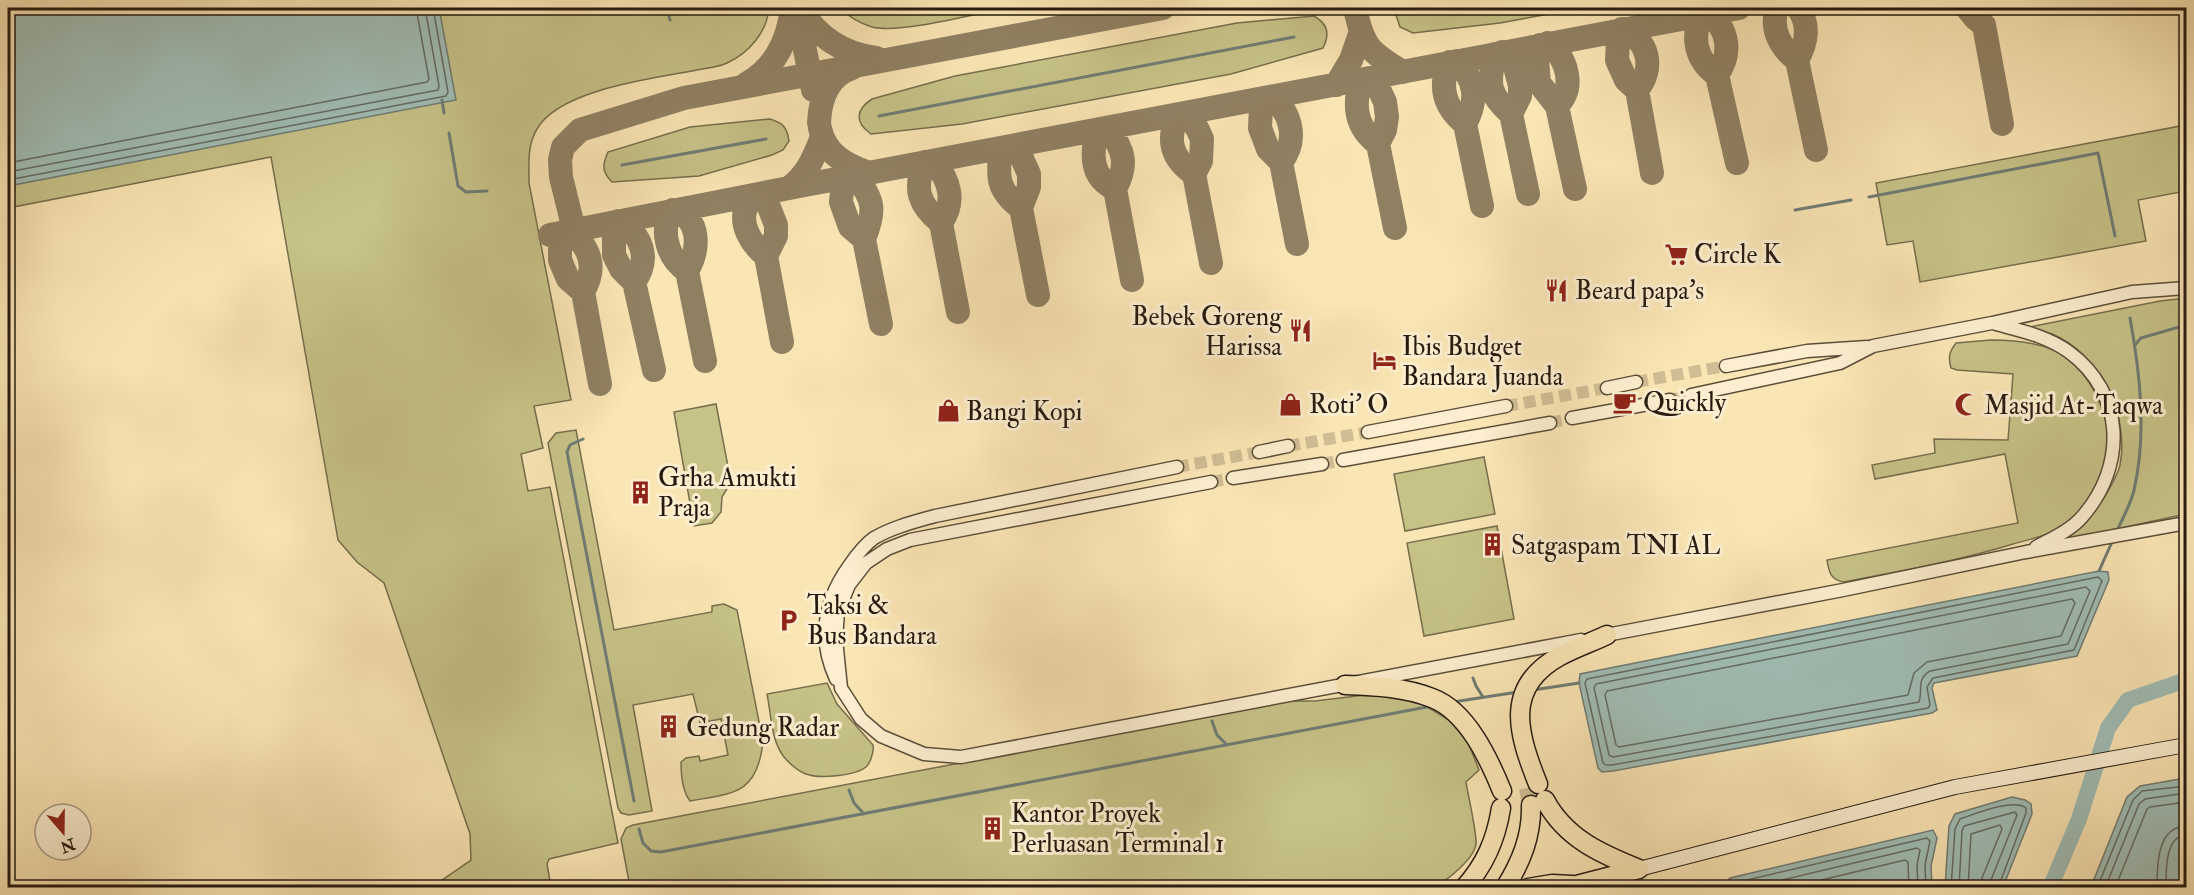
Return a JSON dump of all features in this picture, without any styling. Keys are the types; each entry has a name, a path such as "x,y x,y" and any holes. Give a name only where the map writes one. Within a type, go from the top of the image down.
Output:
{"highway":[{"path":"1505,888 1517,868 1530,833 1535,794 1519,716 1520,700 1539,671 1560,656 1607,635"},
{"path":"1345,685 1389,687 1434,698 1452,710 1473,734 1487,756 1502,800 1491,849 1477,874 1464,888"},
{"path":"1535,794 1559,822 1588,846 1639,869"},
{"path":"1528,888 1552,884 1569,886 1639,869"}],"main road":[{"path":"1639,869 1933,793 2187,745"}],"street":[{"path":"1726,366 1807,351 1874,346 2132,292 2187,288"},
{"path":"1992,323 2050,340 2069,352 2088,369 2100,387 2111,408 2115,431 2113,456 2097,498 2080,519 2026,552"},
{"path":"1691,395 1840,363 1874,346"},
{"path":"1606,388 1636,382"},
{"path":"1572,418 1670,400"},
{"path":"1368,432 1506,406"},
{"path":"1343,460 1550,423"},
{"path":"1259,452 1288,446"},
{"path":"1233,478 1322,464"},
{"path":"1177,467 935,516 900,526 873,539 857,554 839,580 827,610 825,639 830,665 841,688 861,719 881,736 924,754 962,757 2187,523"},
{"path":"841,688 836,639 838,612 849,585 866,563 886,549 910,540 972,527 1211,482"},
{"path":"935,516 972,527"}],"shaded area":[{"path":"8,8 769,8 765,25 756,41 735,59 719,66 607,88 585,96 548,116 537,129 530,148 529,183 571,400 534,406 543,448 521,454 528,491 550,487 618,843 549,859 547,864 551,887 432,887 471,860 470,834 384,583 357,562 338,540 271,157 8,208"},
{"path":"840,8 1006,8 919,26 885,28 863,24"},
{"path":"1398,8 1582,8 1500,23 1413,33 1400,27 1396,15"},
{"path":"1314,16 1325,26 1327,38 1323,48 1231,74 962,124 871,134 860,121 862,108 872,99 955,76 1237,23"},
{"path":"770,119 784,126 789,141 783,150 772,155 699,176 612,182 605,172 604,165 608,152 690,127"},
{"path":"2186,125 2186,191 2138,200 2146,241 1920,282 1913,241 1887,245 1876,183"},
{"path":"2186,298 2186,514 2070,539 2068,534 2094,511 2118,472 2122,446 2120,427 2107,388 2097,371 2084,356 2069,343 2052,334 2029,330 2030,327 2160,301"},
{"path":"1991,340 2020,341 2048,348 2065,357 2086,378 2101,406 2108,436 2106,466 2095,490 2076,517 2046,534 1971,556 1844,582 1836,580 1830,572 1827,560 2018,523 2005,454 1875,479 1872,465 1935,453 1934,439 2008,440 2013,374 1957,370 1951,368 1950,364 1949,358 1956,343"},
{"path":"716,404 731,482 722,497 721,512 712,523 694,526 674,412"},
{"path":"576,430 614,630 712,612 712,606 724,604 737,610 763,742 755,772 741,788 731,793 690,801 686,793 681,762 686,758 699,756 700,761 728,755 721,719 700,723 693,694 633,705 652,811 629,815 621,813 618,808 548,443 556,433"},
{"path":"1484,457 1495,514 1405,531 1394,474"},
{"path":"1497,526 1514,619 1424,636 1407,543"},
{"path":"827,683 837,704 873,745 873,753 868,765 854,773 812,776 794,767 784,757 776,743 767,694"},
{"path":"1373,694 1400,696 1419,702 1449,720 1468,742 1479,770 1466,782 1475,832 1474,850 1459,869 1433,887 630,887 621,839 626,828 633,825 1287,701 1315,701"}],"water":[{"path":"33,8 439,8 456,100 8,186 8,12"},
{"path":"2099,571 2108,572 2109,580 2077,656 1934,683 1932,688 1937,710 1932,713 1613,771 1602,772 1598,768 1579,683 1580,674"},
{"path":"2186,780 2186,824 2179,887 2091,887 2127,797 2140,786"},
{"path":"2012,797 2031,804 2032,814 2003,887 1945,887 1949,826 1955,814"},
{"path":"1933,830 1937,838 1931,866 1932,887 1726,887 1730,878"}],"waterway":[{"path":"667,8 670,20"},
{"path":"1423,13 1452,8"},
{"path":"879,116 1294,37"},
{"path":"442,100 444,113"},
{"path":"449,133 458,186 466,192 487,191"},
{"path":"622,165 766,139"},
{"path":"1869,197 2098,153 2115,236"},
{"path":"1795,210 1851,200"},
{"path":"2116,533 2133,495 2140,447 2141,404 2130,318"},
{"path":"2135,345 2141,338 2186,325"},
{"path":"583,439 570,445 567,452 634,801"},
{"path":"2099,571 2112,542"},
{"path":"1473,678 1483,697"},
{"path":"2050,888 2079,819 2108,728 2128,700 2186,680"},
{"path":"1533,690 1579,683"},
{"path":"1453,702 1518,692"},
{"path":"639,829 643,843 651,851 661,852 1432,706"},
{"path":"1212,721 1217,735 1227,745"},
{"path":"849,790 854,803 864,814"}],"taxiway":[{"path":"746,84 765,70 779,52 784,42 792,8"},
{"path":"800,8 814,27 832,42 852,52 876,58"},
{"path":"574,230 561,177 560,160 563,147 580,130 684,98 1163,8"},
{"path":"1355,8 1361,31 1369,47 1382,59 1403,72"},
{"path":"789,188 1739,8"},
{"path":"1777,8 1776,30 1781,44 1797,60 1816,150"},
{"path":"1797,60 1806,34 1804,20 1798,8"},
{"path":"1967,8 1984,25 2002,124"},
{"path":"797,10 813,90"},
{"path":"1708,13 1720,26 1726,42 1725,59 1717,75"},
{"path":"1703,14 1697,31 1697,48 1704,63 1717,75 1737,163"},
{"path":"1637,90 1646,73 1646,55 1638,40 1622,29 1618,40 1617,60 1626,80 1637,90 1652,173"},
{"path":"1336,85 1351,60 1360,34"},
{"path":"1548,43 1560,56 1567,73 1566,90 1557,106"},
{"path":"1540,45 1537,60 1539,83 1557,106 1575,189"},
{"path":"1502,52 1515,67 1520,86 1520,96 1511,114 1528,194"},
{"path":"1495,54 1491,73 1492,87 1498,100 1511,114"},
{"path":"1457,61 1468,76 1473,91 1472,107 1465,124"},
{"path":"1450,62 1444,79 1445,96 1452,111 1465,124 1482,206"},
{"path":"819,123 826,90 836,77 852,68"},
{"path":"1368,79 1379,89 1385,102 1387,117 1385,130 1378,144 1395,228"},
{"path":"1362,80 1357,98 1358,115 1365,131 1378,144"},
{"path":"1272,97 1284,111 1290,128 1290,145 1281,162"},
{"path":"1265,99 1261,107 1260,128 1268,149 1281,162 1297,244"},
{"path":"1186,114 1202,139 1201,161 1194,174 1211,263"},
{"path":"1178,116 1172,133 1173,148 1181,162 1194,174"},
{"path":"820,128 831,151 843,161 867,172"},
{"path":"1107,129 1118,144 1123,158 1122,173 1115,189 1132,280"},
{"path":"1097,131 1094,148 1097,172 1101,179 1115,189"},
{"path":"550,235 789,188 805,171 822,137"},
{"path":"1013,146 1021,156 1029,174 1029,187 1021,208 1038,295"},
{"path":"1001,148 999,175 1003,189 1021,208"},
{"path":"933,161 944,176 949,191 950,199 946,215 941,223"},
{"path":"925,162 919,180 920,196 928,210 941,223 958,312"},
{"path":"855,175 866,191 871,206 870,220 864,239"},
{"path":"849,176 842,190 841,202 850,227 864,239 881,324"},
{"path":"766,256 751,240 745,227 747,206 757,195 767,202 776,225 776,236 766,256 782,342"},
{"path":"687,271 694,254 693,227 682,214 673,210 666,226 667,243 674,259 687,271 705,361"},
{"path":"634,282 642,265 642,248 633,233 619,221 614,230 614,255 621,269 634,282 654,370"},
{"path":"570,231 583,244 590,259 590,275 583,292"},
{"path":"565,232 560,260 568,279 583,292 600,384"}],"tunnel":[{"path":"1636,382 1726,366"},
{"path":"1506,406 1607,388"},
{"path":"1670,400 1691,395"},
{"path":"1550,423 1572,418"},
{"path":"1288,446 1368,432"},
{"path":"1177,467 1259,452"},
{"path":"1322,464 1343,460"},
{"path":"1211,482 1233,478"},
{"path":"1528,788 1531,805"}],"place":[{"name":"Circle K","path":"1676,254"},
{"name":"Beard papa's","path":"1557,290"},
{"name":"Bebek Goreng Harissa","path":"1300,331"},
{"name":"Ibis Budget Bandara Juanda","path":"1384,361"},
{"name":"Quickly","path":"1625,402"},
{"name":"Roti' O","path":"1291,404"},
{"name":"Masjid At-Taqwa","path":"1966,405"},
{"name":"Bangi Kopi","path":"948,411"},
{"name":"Grha Amukti Praja","path":"640,492"},
{"name":"Satgaspam TNI AL","path":"1493,545"},
{"name":"Taksi & Bus Bandara","path":"789,620"},
{"name":"Gedung Radar","path":"668,727"},
{"name":"Kantor Proyek Perluasan Terminal 1","path":"993,828"}]}
